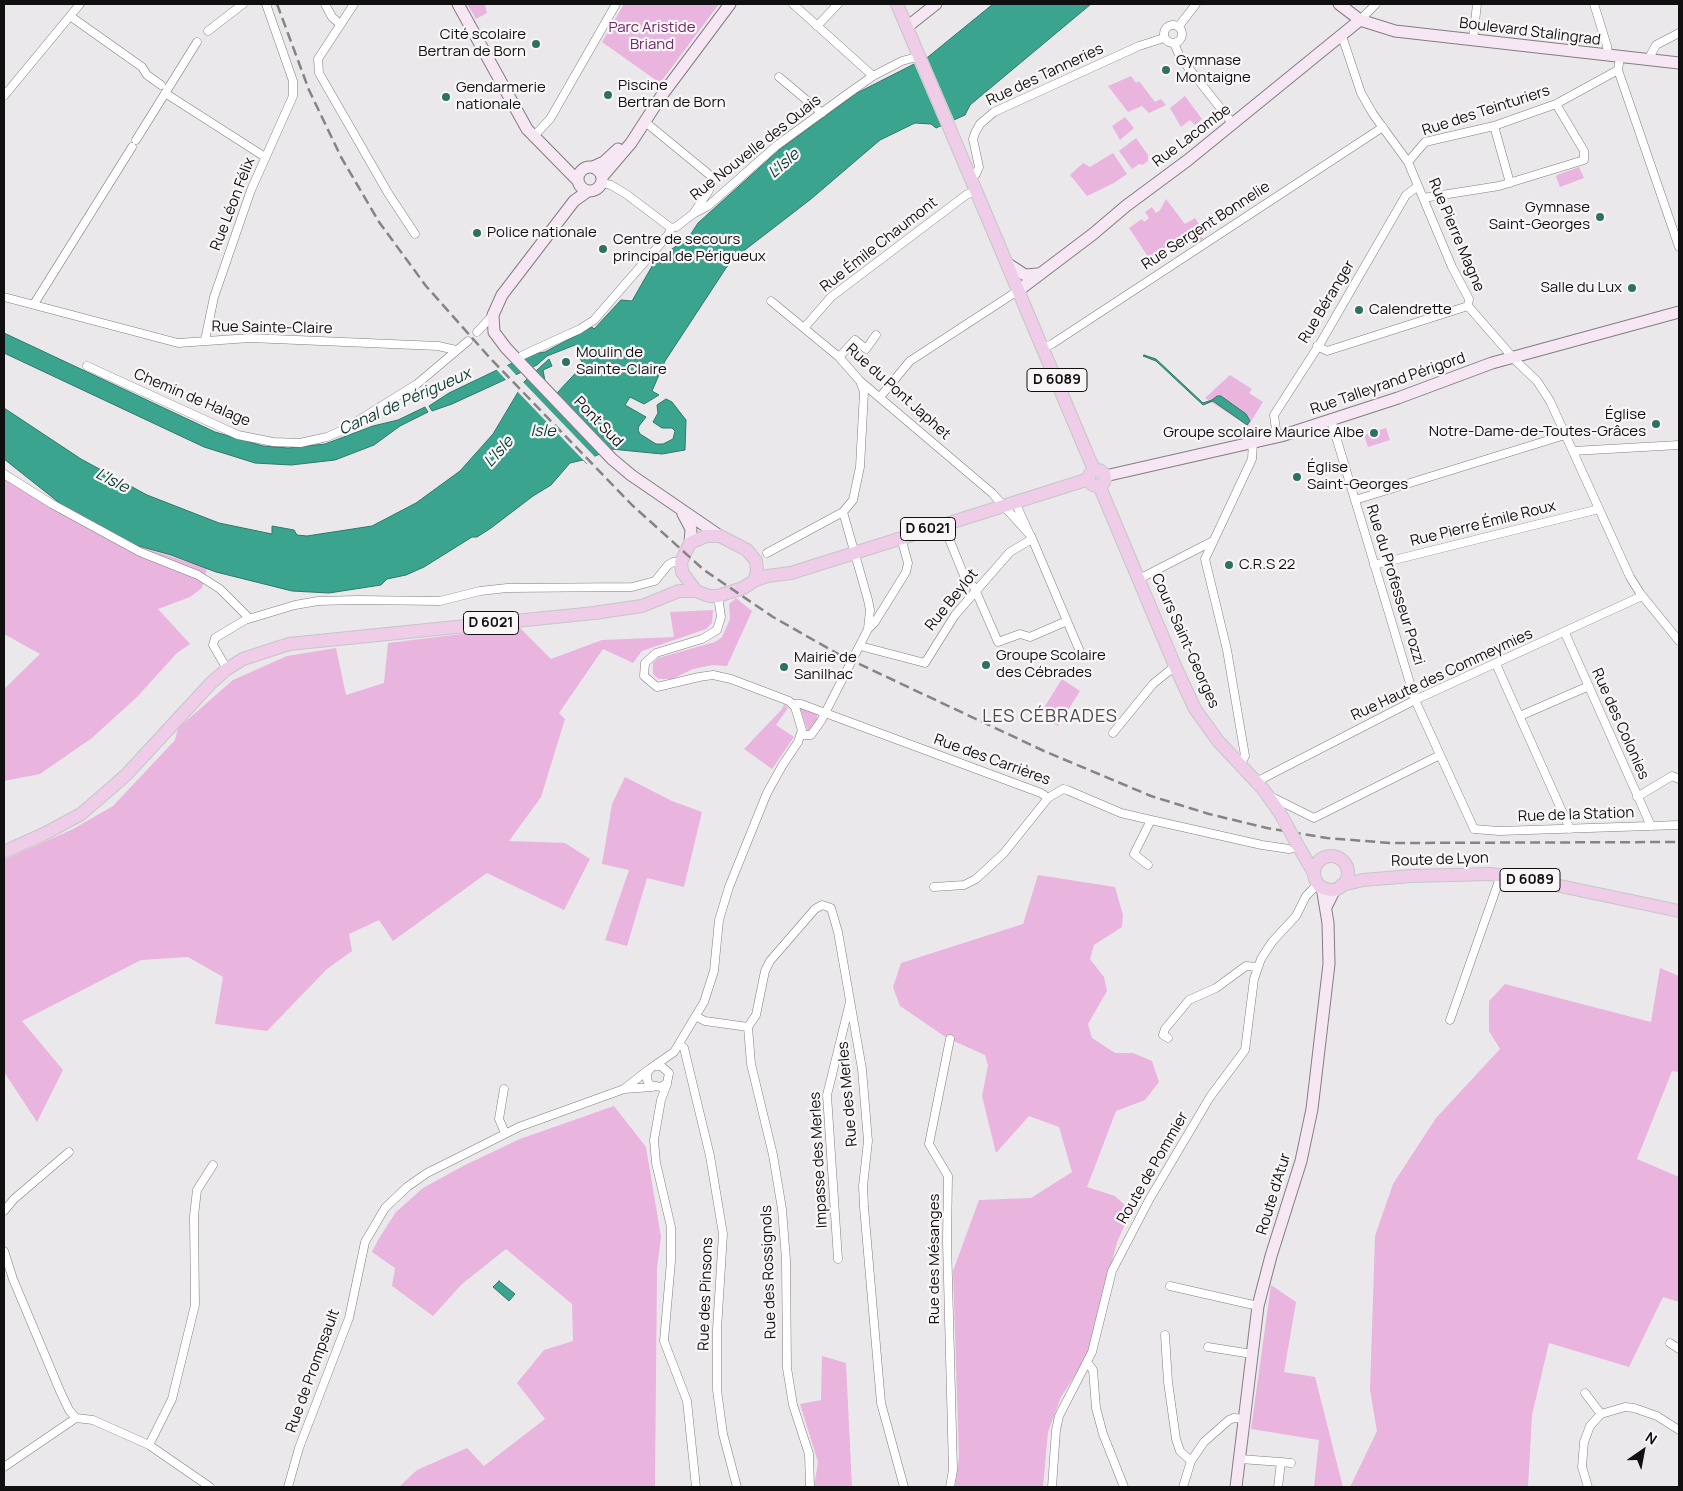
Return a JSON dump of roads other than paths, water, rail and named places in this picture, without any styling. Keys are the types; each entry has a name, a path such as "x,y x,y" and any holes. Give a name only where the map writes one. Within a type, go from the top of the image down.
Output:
{"main road":[{"path":"458,4 520,118 533,137 569,170 582,186 595,190 631,143 644,121 730,4"},
{"name":"D 6089","path":"897,4 954,135 1097,478"},
{"path":"1339,4 1360,20"},
{"path":"907,27 933,6"},
{"name":"Boulevard Stalingrad","path":"1360,20 1395,31 1679,63"},
{"name":"Rue Lacombe","path":"1019,290 1188,160 1360,20"},
{"path":"493,315 502,295 574,201 582,186 579,173 611,157 644,121"},
{"path":"542,146 574,163 599,171 602,180"},
{"path":"1008,264 1025,275 1040,273"},
{"name":"Rue Talleyrand Périgord","path":"1097,478 1277,437 1512,357 1679,312"},
{"name":"Pont Sud","path":"493,315 494,332 506,348 612,458 631,475 720,536"},
{"name":"D 6021","path":"754,581 767,576 791,573 943,524 1097,478"},
{"name":"Cours Saint-Georges","path":"1097,478 1175,666 1205,724 1268,796 1280,813 1297,846 1326,884"},
{"name":"Pont Sud","path":"677,507 690,525 690,543"},
{"path":"756,561 757,571 754,581 743,588 718,596 709,596 696,591 687,582 681,567 690,543 706,536 720,536 748,550 756,561 772,570 791,573"},
{"name":"D 6021","path":"642,606 668,589 681,567"},
{"name":"D 6021","path":"4,852 46,833 80,814 126,775 194,699 227,669 243,660 289,644 594,613 642,606 679,591 696,591"},
{"name":"Cours Saint-Georges","path":"1297,846 1310,856 1323,858"},
{"name":"Route de Lyon","path":"1323,858 1337,857 1361,875 1379,879"},
{"path":"1323,858 1317,864 1326,884 1347,877 1344,863"},
{"name":"Route de Lyon","path":"1326,884 1461,874 1501,875 1679,911"},
{"name":"Route d'Atur","path":"1236,1487 1258,1306 1270,1256 1301,1161 1312,1109 1328,976 1329,943 1325,908 1326,884"}],"street":[{"path":"4,96 80,4"},
{"path":"208,31 243,4"},
{"name":"Rue Léon Félix","path":"205,340 214,297 250,190 286,115 293,96 293,81 266,4"},
{"path":"324,4 332,17 340,24"},
{"path":"354,4 318,59 319,73 388,193 415,234"},
{"path":"533,137 550,119 616,4"},
{"path":"793,4 873,76"},
{"path":"817,26 838,4"},
{"path":"1178,26 1196,4"},
{"path":"1360,20 1376,4"},
{"path":"1473,40 1477,4"},
{"path":"1594,4 1608,46 1608,56"},
{"path":"70,16 142,68 147,75 161,85"},
{"path":"1174,44 1180,41 1182,35 1178,26 1173,24 1167,27 1164,32 1164,38 1174,44 1180,57 1233,124"},
{"path":"1648,60 1656,46 1679,33"},
{"name":"Rue Pierre Magne","path":"1342,36 1361,93 1383,128 1408,162 1452,267 1469,299 1468,306 1512,357 1537,381 1550,401 1630,577 1642,596 1679,641"},
{"name":"Rue des Tanneries","path":"971,176 976,174 979,166 974,139 976,133 980,124 994,112 1149,42 1164,38"},
{"path":"34,304 164,93 198,42"},
{"path":"1620,57 1618,70 1679,247"},
{"name":"Rue Nouvelle des Quais","path":"671,228 676,227 693,214 708,206 776,146 873,76 902,61 913,58"},
{"name":"Rue des Teinturiers","path":"1408,162 1425,142 1494,126 1556,104 1618,70"},
{"path":"780,77 822,113"},
{"path":"164,93 265,157"},
{"path":"1423,198 1510,183 1584,160 1584,151 1556,104"},
{"path":"644,121 711,176 712,185 693,214"},
{"path":"1494,126 1510,183"},
{"name":"Rue Sergent Bonnelie","path":"1043,348 1383,128"},
{"path":"523,356 580,329 594,320 668,235 671,228 626,194 602,180"},
{"name":"Rue Béranger","path":"1277,437 1274,415 1406,195 1418,186"},
{"name":"Rue Émile Chaumont","path":"804,328 831,297 966,196 977,190"},
{"path":"880,397 910,361 1019,290"},
{"name":"Rue Sainte-Claire","path":"4,297 178,343 205,340 267,339 438,346 456,350"},
{"name":"Rue du Pont Japhet","path":"771,301 838,357 860,381 992,493 1009,504"},
{"path":"1317,346 1327,351 1468,306"},
{"path":"477,332 493,315"},
{"path":"838,357 855,340 866,349 876,335"},
{"name":"Chemin de Halage","path":"87,366 222,429 262,440 292,443 315,440 343,430 417,384 468,341"},
{"path":"767,553 843,512 853,500 860,467 864,392 860,381"},
{"name":"Rue du Professeur Pozzi","path":"1331,420 1415,700 1474,829"},
{"path":"1355,500 1565,435"},
{"path":"1240,765 1245,756 1223,624 1205,559 1252,459 1253,442"},
{"path":"1573,451 1679,445"},
{"path":"4,474 52,504 140,552 198,575 220,589 249,618"},
{"path":"1009,504 1031,537"},
{"path":"1009,504 1031,537 1081,654"},
{"name":"Rue Pierre Émile Roux","path":"1374,565 1599,509"},
{"path":"843,512 868,600 868,629"},
{"path":"943,524 965,578 976,592 998,642 1020,634 1030,637 1067,621"},
{"name":"Rue Beylot","path":"860,646 925,663 955,615 1010,552 1031,537"},
{"path":"868,629 875,622 906,572 908,563 901,538"},
{"path":"1139,579 1213,541"},
{"path":"227,669 213,641 225,631 249,618 318,601 440,601 480,591 507,588 632,587 655,581 668,565 681,567"},
{"name":"Rue des Carrières","path":"718,596 721,617 717,630 710,636 656,653 643,668 648,682 657,687 666,687 686,680 714,675 749,685 793,704 801,704 826,713 1041,793 1048,798 1067,790 1122,813 1150,820 1262,845 1288,849 1297,846"},
{"name":"Rue Haute des Commeymies","path":"1256,782 1415,700 1565,633 1642,596"},
{"name":"Rue de Prompsault","path":"624,1089 674,1052 697,1017 710,986 720,920 739,860 767,793 801,735 810,735 826,713 868,629"},
{"name":"Rue des Colonies","path":"1565,633 1651,826"},
{"path":"1496,664 1570,829"},
{"path":"1113,733 1153,684 1175,666"},
{"path":"1520,716 1588,686"},
{"path":"793,704 800,719 801,735"},
{"path":"1268,796 1314,818 1440,755"},
{"path":"1637,797 1672,776 1679,779"},
{"path":"934,887 964,885 976,879 1004,854 1048,798"},
{"path":"1148,864 1134,854 1150,820"},
{"name":"Rue de la Station","path":"1474,829 1499,831 1679,825"},
{"path":"1450,1020 1501,875"},
{"name":"Route de Pommier","path":"1052,1487 1056,1430 1059,1416 1087,1362 1099,1332 1110,1278 1122,1251 1149,1200 1210,1097 1245,1050 1257,967 1268,947 1296,916 1306,896 1326,884"},
{"name":"Rue des Merles","path":"748,1027 756,1015 764,971 770,961 809,915 822,905 827,905 833,911 860,1051 868,1141 863,1186 864,1207 881,1403 904,1487"},
{"path":"1168,1038 1163,1035 1165,1028 1189,1000 1216,988 1246,966 1257,967"},
{"name":"Impasse des Merles","path":"838,1258 827,1095 850,1002"},
{"path":"697,1017 705,1021 748,1027"},
{"name":"Rue des Rossignols","path":"748,1027 751,1064 773,1155 782,1209 786,1260 787,1368 794,1405 809,1454 810,1487"},
{"name":"Rue des Mésanges","path":"950,1039 929,1144 948,1176 947,1241 953,1470 950,1487"},
{"name":"Rue des Pinsons","path":"680,1045 684,1048 710,1156 723,1234 718,1322 717,1390 723,1434 737,1487"},
{"name":"Rue de Prompsault","path":"669,1073 674,1052"},
{"path":"661,1100 647,1080 651,1068 661,1066 669,1073 661,1100 654,1153 669,1213 672,1241 664,1340 688,1401 696,1487"},
{"path":"653,1087 662,1088 667,1083"},
{"name":"Rue de Prompsault","path":"288,1487 299,1448 349,1318 365,1242 375,1221 395,1197 427,1173 505,1134 624,1089 653,1087"},
{"path":"504,1088 499,1119 505,1134"},
{"path":"4,1211 14,1199 69,1152"},
{"path":"150,1445 172,1399 192,1314 197,1190 213,1165"},
{"path":"4,1252 13,1279 60,1390 69,1410 76,1418 102,1423 150,1445 210,1487"},
{"path":"1170,1286 1258,1306"},
{"path":"1165,1335 1168,1382 1176,1438 1180,1451 1191,1461"},
{"path":"1670,1343 1679,1349"},
{"path":"1208,1347 1252,1354"},
{"path":"1087,1362 1093,1370 1096,1408 1124,1487"},
{"path":"1585,1393 1602,1414"},
{"path":"1588,1487 1582,1467 1584,1442 1590,1426 1602,1414 1625,1407 1634,1408 1657,1416 1679,1430"},
{"path":"4,1467 76,1418"},
{"path":"1184,1487 1191,1461 1204,1442 1234,1418 1244,1419"},
{"path":"1240,1459 1291,1463"},
{"path":"1278,1487 1281,1462"},
{"path":"1187,1475 1191,1487"}],"water":[{"name":"Isle","path":"993,4 1091,4 970,105 965,115 936,128 931,124 915,123 880,140 811,199 737,256 726,268 665,361 652,391 659,395 644,404 630,397 625,405 646,417 639,426 640,434 656,444 663,444 673,439 675,431 672,428 662,428 653,422 658,413 657,405 666,399 672,402 686,420 685,450 662,454 611,449 595,456 587,464 583,460 570,463 551,485 533,496 491,528 477,537 472,537 424,567 406,575 387,579 381,585 329,593 292,591 216,572 171,555 132,544 62,505 4,459 4,408 81,459 147,495 219,523 272,534 272,526 294,530 297,535 307,536 372,526 416,503 460,471 493,434 524,382 549,359 552,366 543,370 545,381 557,393 583,365 575,345 547,356 537,365 452,404 432,411 429,406 449,393 497,370 533,354 545,352 592,327 594,329 621,300 632,301 655,261 689,237 698,223 779,150 857,93 928,57"},
{"path":"4,333 215,432 263,446 288,448 325,444 373,426 398,420 425,407 428,412 400,426 374,445 335,460 291,465 255,463 204,447 4,353"},
{"path":"1144,355 1156,359 1203,403 1221,396 1246,414 1250,421 1247,425 1213,401 1203,405 1156,361"},
{"path":"499,1281 515,1294 509,1301 493,1287"}],"railway":[{"path":"277,4 309,90 341,157 379,222 426,286 490,358 632,505 704,570 773,617 840,655 1044,751 1151,796 1209,814 1267,828 1327,838 1390,843 1679,842"}],"place":[{"name":"Cité scolaire Bertran de Born","path":"536,44"},
{"name":"Gymnase Montaigne","path":"1166,70"},
{"name":"Piscine Bertran de Born","path":"608,95"},
{"name":"Gendarmerie nationale","path":"446,97"},
{"name":"Gymnase Saint-Georges","path":"1600,217"},
{"name":"Police nationale","path":"477,233"},
{"name":"Centre de secours principal de Périgueux","path":"603,249"},
{"name":"Salle du Lux","path":"1632,288"},
{"name":"Calendrette","path":"1359,310"},
{"name":"Moulin de Sainte-Claire","path":"566,362"},
{"name":"Église Notre-Dame-de-Toutes-Grâces","path":"1656,424"},
{"name":"Groupe scolaire Maurice Albe","path":"1374,433"},
{"name":"Église Saint-Georges","path":"1297,477"},
{"name":"C.R.S 22","path":"1229,565"},
{"name":"Groupe Scolaire des Cébrades","path":"986,665"},
{"name":"Mairie de Sanilhac","path":"784,667"}],"district":[{"name":"LES CÉBRADES","path":"1050,717"}],"park label":[{"name":"Parc Aristide Briand","path":"652,36"}],"water label":[{"name":"L'Isle","path":"784,164"},
{"name":"Canal de Périgueux","path":"405,402"},
{"name":"L'Isle","path":"499,452"},
{"name":"L'Isle","path":"112,481"}]}
